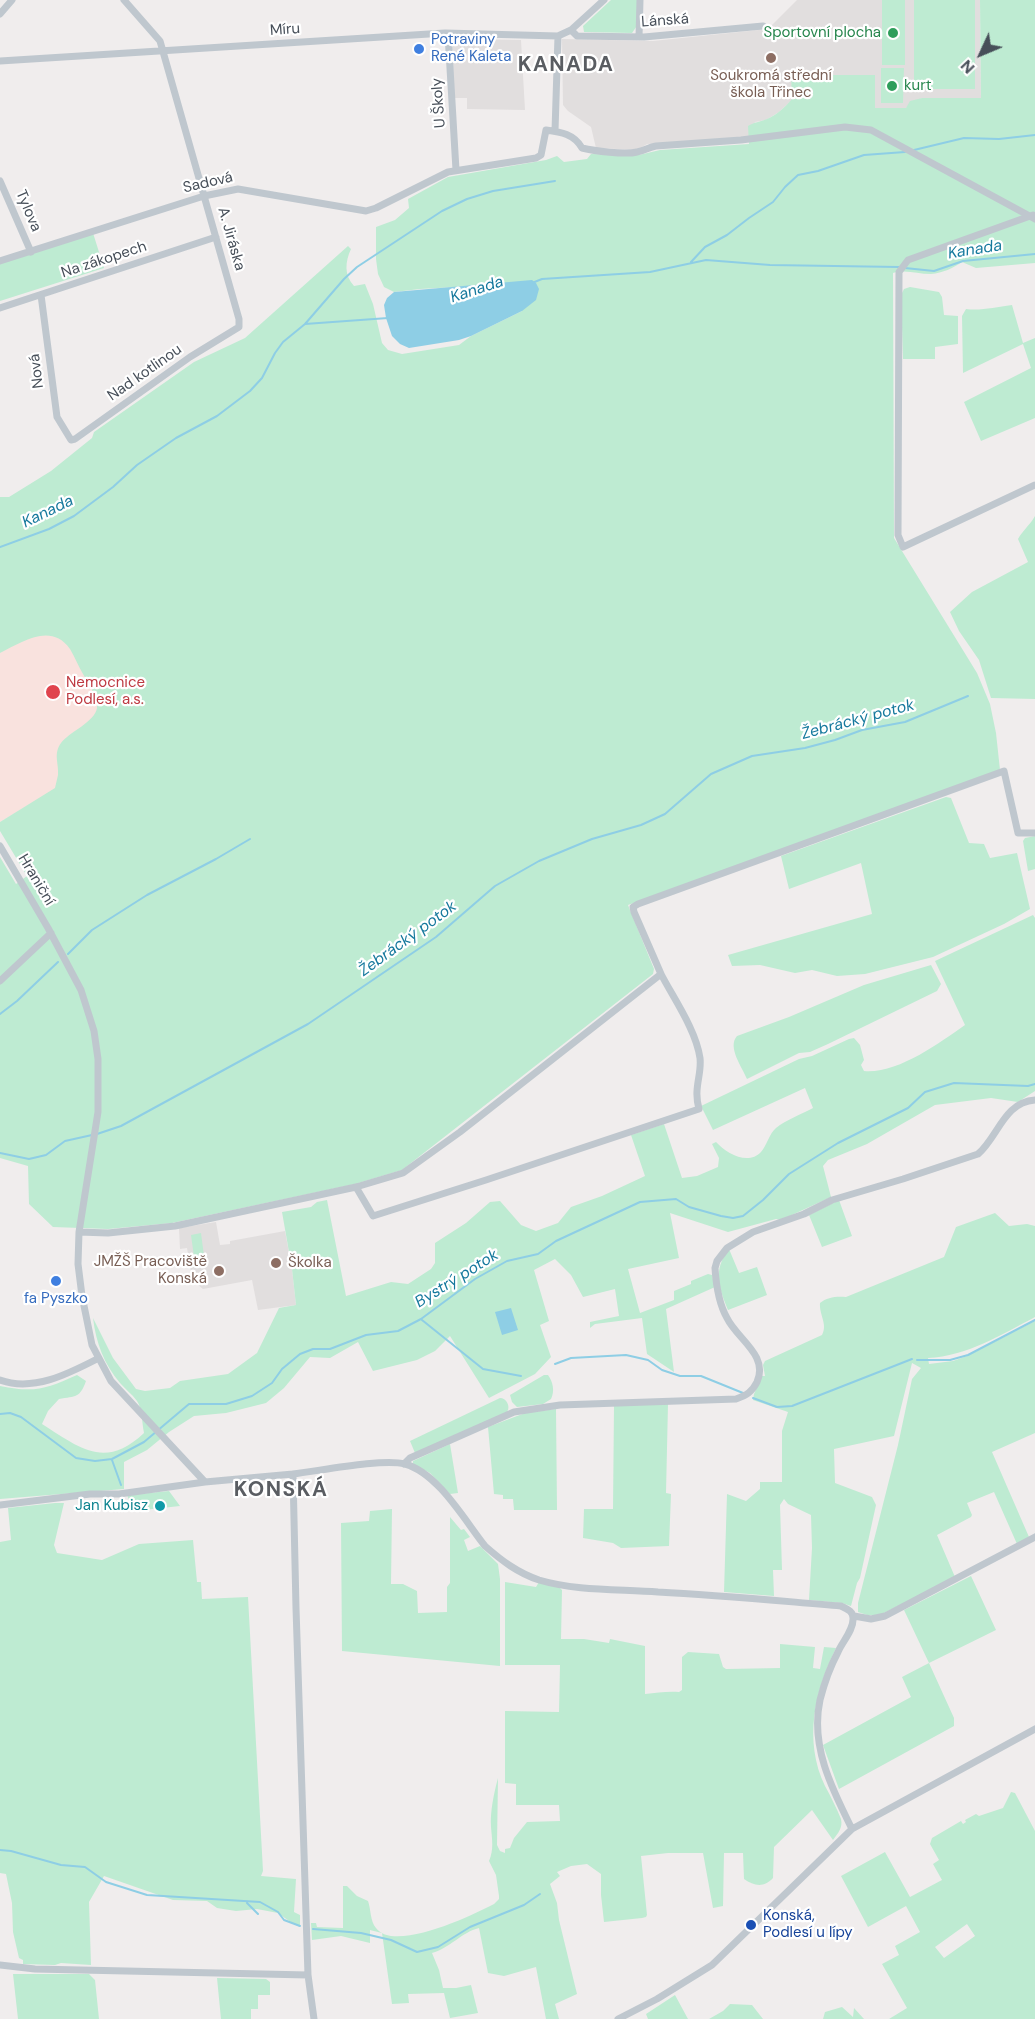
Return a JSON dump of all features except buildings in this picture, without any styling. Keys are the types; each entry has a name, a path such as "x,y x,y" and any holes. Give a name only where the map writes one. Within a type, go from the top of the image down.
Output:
{"street":[{"path":"0,14 12,0"},
{"name":"A. Jiráska","path":"124,0 160,41 239,319 237,330"},
{"path":"639,37 640,0"},
{"name":"Míru","path":"0,61 448,34 558,36 571,30 602,1"},
{"name":"Lánská","path":"571,30 577,36 639,37 763,26"},
{"name":"U Školy","path":"448,34 456,170"},
{"path":"558,36 555,131 577,139 582,148 593,151 638,152 656,146 741,140 845,127 871,130 1034,217"},
{"name":"Sadová","path":"0,261 204,196 238,189 366,211 448,172 536,158 541,155 546,130 555,131"},
{"name":"Tylova","path":"0,181 31,252"},
{"path":"1034,217 908,260 898,272 898,535 903,547 1035,485"},
{"name":"Na zákopech","path":"0,308 216,237"},
{"name":"Nová","path":"41,295 57,417 71,440"},
{"name":"Nad kotlinou","path":"71,440 190,357 237,330"},
{"path":"356,1187 373,1216 699,1109 696,1093 700,1060 696,1041 661,974 634,912 633,907 638,904 1004,771 1018,833 1035,833"},
{"name":"Hraniční","path":"0,846 50,931 81,990 88,1009 98,1059 98,1112 79,1232 79,1278 92,1346 111,1381 205,1482"},
{"path":"0,981 50,931"},
{"path":"79,1232 108,1233 176,1226 356,1187 403,1173 484,1113 661,974"},
{"path":"404,1464 410,1458 514,1412 532,1408 736,1398 749,1395 756,1384 760,1369 752,1350 731,1326 724,1313 715,1268 717,1261 727,1248 753,1232 797,1218 832,1200 978,1154 985,1148 1010,1112 1030,1100 1035,1100"},
{"path":"0,1380 29,1385 53,1378 98,1359"},
{"path":"0,1505 90,1494 119,1494 205,1482 375,1464 404,1464 424,1474 435,1483 485,1546 518,1572 530,1577 558,1584 579,1586 842,1606 854,1617 825,1682 820,1701 817,1730 821,1758 852,1829"},
{"path":"293,1474 308,1975 314,2019"},
{"path":"854,1617 871,1619 885,1616 1035,1537"},
{"path":"618,2019 657,1999 712,1965 852,1829 1035,1729"},
{"path":"0,1965 35,1969 308,1975"}],"shaded area":[{"name":"Soukromá střední škola Třinec","path":"797,0 980,0 981,98 922,98 906,108 875,108 791,75 793,99 766,120 755,122 749,137 647,144 637,150 596,148 591,127 563,105 562,39 653,41 768,29"},
{"path":"452,39 521,40 525,110 467,109 467,98 454,98 450,41"},
{"name":"Nemocnice Podlesí, a.s.","path":"57,609 136,741 0,822 0,642"},
{"path":"216,1222 220,1245 230,1244 230,1241 285,1231 296,1305 258,1310 252,1280 203,1289 192,1280 187,1248 180,1249 179,1228"}],"green space":[{"path":"611,0 638,0 639,23 632,33 584,32 583,26"},
{"name":"Sportovní plocha","path":"882,0 905,0 905,65 882,65"},
{"path":"914,0 975,0 975,89 914,89"},
{"path":"980,0 1035,0 1035,263 976,268 962,262 948,270 935,273 902,271 893,273 894,538 977,673 990,704 1000,770 628,905 654,969 653,974 402,1170 355,1184 172,1223 108,1229 53,1227 29,1204 28,1166 0,1158 0,857 16,884 27,876 0,831 0,822 55,788 58,775 57,755 61,743 92,718 97,704 72,652 62,641 54,637 36,637 0,653 0,497 9,497 51,471 92,438 94,432 194,362 245,338 348,246 351,249 347,264 348,277 354,286 365,284 373,304 382,343 388,350 402,354 459,345 471,336 522,311 474,286 394,292 384,287 378,274 376,259 376,227 395,220 409,208 408,199 448,177 546,160 557,156 564,162 587,159 591,154 639,155 660,150 749,144 748,126 774,115 792,99 791,75 875,75 875,108 906,108 910,101 922,98 981,98"},
{"name":"kurt","path":"881,68 904,68 903,103 881,103"},
{"path":"93,233 104,268 0,301 0,263"},
{"path":"910,287 939,292 942,297 944,315 958,316 958,344 935,347 935,359 903,359 901,295 904,289"},
{"path":"1012,305 1023,343 1035,338 1035,418 981,441 964,402 1031,368 1023,344 963,373 962,316 966,309"},
{"path":"1035,516 1035,699 991,698 979,660 959,631 950,612 972,592 1028,562 1018,539"},
{"path":"946,797 951,798 969,843 984,844 990,858 1017,853 1030,909 1004,924 933,957 865,974 837,976 812,970 795,973 760,965 732,966 728,955 872,914 861,863 789,889 781,856"},
{"path":"1035,836 1035,869 1028,871 1023,841 1025,838"},
{"path":"1033,915 1035,918 1035,1091 1018,1102 991,1098 935,1105 867,1144 828,1160 823,1166 831,1197 781,1220 776,1219 728,1232 670,1213 679,1258 628,1269 640,1313 674,1300 674,1291 691,1284 691,1281 708,1274 712,1275 715,1287 666,1309 674,1372 647,1354 642,1318 595,1324 590,1328 590,1322 619,1316 615,1289 583,1297 571,1275 555,1259 534,1270 549,1321 540,1325 551,1357 535,1374 489,1398 450,1336 435,1351 417,1360 373,1371 358,1342 330,1358 310,1357 284,1388 266,1403 226,1413 194,1416 147,1450 124,1462 124,1489 0,1499 0,1386 22,1389 40,1388 57,1384 77,1375 86,1381 82,1391 59,1399 48,1411 42,1424 81,1447 105,1453 117,1451 144,1433 139,1404 114,1376 105,1361 96,1336 93,1318 113,1358 136,1389 145,1391 170,1388 180,1381 228,1374 257,1353 279,1308 296,1305 282,1212 311,1207 317,1202 327,1200 346,1296 391,1282 408,1284 431,1269 435,1263 435,1243 466,1223 490,1202 500,1201 521,1225 536,1231 558,1223 571,1207 602,1196 645,1176 631,1135 664,1124 682,1178 697,1176 718,1167 719,1158 712,1144 716,1142 731,1154 744,1158 756,1156 776,1128 813,1108 805,1088 713,1130 701,1106 799,1059 812,1056 849,1039 854,1038 860,1045 864,1060 861,1065 864,1071 890,1068 917,1056 965,1025 935,961"},
{"path":"931,965 941,984 937,991 828,1044 810,1052 799,1053 747,1079 734,1051 734,1041 737,1036 864,985"},
{"path":"839,1200 852,1236 822,1247 809,1215"},
{"path":"995,1213 1009,1226 1027,1224 1035,1226 1035,1317 970,1349 928,1358 929,1364 953,1361 1035,1321 1035,1433 992,1452 1029,1537 1017,1544 994,1492 967,1503 971,1517 937,1535 955,1577 880,1615 858,1612 858,1603 898,1445 912,1379 921,1368 912,1363 894,1436 834,1449 835,1483 872,1497 876,1505 860,1578 851,1606 809,1600 811,1515 788,1504 784,1499 780,1505 782,1570 773,1570 774,1596 724,1592 727,1494 746,1501 760,1489 760,1482 782,1482 782,1431 788,1412 753,1400 762,1376 765,1376 763,1365 765,1361 822,1335 824,1323 820,1303 823,1301 832,1297 846,1297 944,1257 956,1227"},
{"path":"201,1233 204,1256 194,1257 191,1235"},
{"path":"729,1249 739,1273 757,1267 767,1295 728,1310 720,1286 719,1271"},
{"path":"544,1375 548,1375 552,1384 551,1399 543,1404 517,1407 512,1402 510,1395"},
{"path":"500,1398 507,1403 507,1412 415,1453 410,1441"},
{"path":"668,1404 666,1493 671,1494 669,1546 621,1548 613,1543 583,1538 584,1509 613,1509 614,1406"},
{"path":"556,1409 557,1510 514,1510 513,1499 503,1499 503,1495 494,1494 488,1427 525,1413"},
{"path":"450,1444 458,1493 450,1494 430,1473 413,1464 413,1461"},
{"path":"169,1491 180,1506 134,1511 127,1495"},
{"path":"64,1503 54,1545 57,1553 102,1560 139,1544 193,1540 197,1582 201,1582 202,1599 248,1597 263,1871 261,1876 296,1879 294,1912 300,1915 300,1927 278,1913 257,1909 236,1911 217,1908 207,1901 173,1900 104,1876 89,1902 91,1965 23,1964 23,1960 19,1958 13,1932 12,1903 6,1874 0,1873 0,1542 11,1540 8,1508"},
{"path":"392,1509 391,1584 403,1584 417,1591 418,1613 447,1612 447,1587 450,1583 450,1517 470,1537 464,1540 468,1551 480,1546 498,1564 500,1666 342,1651 341,1523 369,1521 370,1511"},
{"path":"971,1576 996,1630 929,1663 904,1610"},
{"path":"505,1582 536,1587 539,1582 559,1587 562,1590 561,1639 584,1639 609,1643 610,1639 645,1646 645,1694 682,1690 682,1657 688,1652 719,1654 723,1667 726,1669 780,1668 780,1644 815,1647 813,1668 820,1669 824,1647 836,1648 817,1698 813,1733 818,1769 841,1819 841,1828 833,1840 812,1810 774,1847 773,1878 763,1885 744,1879 743,1853 724,1853 723,1906 713,1908 703,1853 641,1856 647,1915 642,1918 604,1922 601,1874 587,1864 571,1866 557,1872 560,1876 550,1884 557,1903 577,1994 555,2004 559,2019 546,2019 536,1967 504,1976 488,1973 479,1928 432,1953 443,1988 471,1985 478,2013 450,2018 444,1993 408,1994 409,2003 392,2004 382,1933 370,1930 370,1943 341,1936 312,1940 311,1923 316,1923 317,1927 343,1928 343,1886 347,1886 357,1896 368,1901 376,1928 385,1935 399,1936 434,1930 494,1904 499,1896 496,1875 489,1861 492,1848 492,1808 498,1778 497,1845 500,1851 505,1853 505,1849 510,1848 514,1838 527,1822 560,1821 559,1805 516,1805 516,1784 505,1783 505,1711 559,1712 560,1665 505,1665"},
{"path":"929,1663 954,1718 954,1726 839,1789 823,1745 911,1697 902,1677"},
{"path":"1011,1792 1015,1793 1035,1831 1035,2019 889,2019 907,2008 882,1964 899,1955 895,1946 920,1932 906,1906 868,1927 841,1876 885,1852 910,1897 942,1880 933,1864 939,1860 930,1844 932,1838 961,1821 963,1824 965,1820 976,1814 979,1816 1003,1808","holes":["967,1924 975,1936 944,1958 935,1947"]},
{"path":"13,1974 89,1974 95,1980 99,2019 18,2019"},
{"path":"217,1978 266,1979 270,1982 270,1995 258,1995 258,2009 251,2009 251,2019 221,2019"},
{"path":"675,1995 688,2019 648,2019 646,2014"},
{"path":"730,2004 752,2005 763,2019 709,2019"},
{"path":"842,2007 853,2017 854,2008 864,2019 823,2019 825,2012"}],"water":[{"path":"532,280 539,289 536,300 522,311 459,340 409,348 400,344 392,336 386,318 384,305 387,298 394,292"},
{"path":"511,1308 518,1330 502,1335 495,1312"}],"waterway":[{"path":"914,150 964,138 999,139 1035,135"},
{"path":"691,262 705,247 727,235 773,202 798,175 818,171 864,155 905,152"},
{"path":"305,324 357,267 442,211 467,199 493,191 555,181"},
{"name":"Kanada","path":"905,268 934,271 963,261 1035,254"},
{"name":"Kanada","path":"532,283 542,279 650,272 706,260 770,265 899,267"},
{"name":"Kanada","path":"0,547 49,529 74,516 113,487 137,465 176,438 217,416 250,391 262,378 283,342 305,324 388,318"},
{"name":"Žebrácký potok","path":"97,1134 121,1126 308,1024 436,937 495,886 539,861 592,839 641,825 665,814 711,774 752,756 805,748 862,730 905,722 968,696"},
{"path":"68,954 92,930 147,895 250,839"},
{"path":"0,1014 58,962"},
{"name":"Bystrý potok","path":"0,1414 10,1413 21,1417 76,1458 95,1461 112,1459 144,1442 189,1404 226,1404 252,1396 272,1383 282,1369 300,1354 313,1349 330,1349 366,1335 398,1331 421,1319 475,1279 507,1261 538,1254 556,1241 640,1202 676,1199 689,1207 721,1216 733,1218 743,1216 789,1174 838,1143 908,1108 925,1092 954,1083 1028,1086 1035,1084"},
{"name":"Žebrácký potok","path":"0,1153 29,1159 46,1155 65,1141 92,1135"},
{"path":"422,1320 483,1369 521,1376"},
{"path":"917,1360 950,1360 968,1355 1035,1320"},
{"path":"555,1364 571,1358 626,1355 648,1360 662,1370 680,1376 701,1376 743,1393"},
{"path":"753,1398 777,1407 792,1406 912,1359"},
{"path":"112,1460 121,1485"},
{"path":"0,1850 61,1865 85,1867 106,1882 147,1895 260,1902 278,1912 284,1920 300,1926"},
{"path":"313,1929 361,1933 391,1940 417,1952 438,1947 470,1927 524,1905 540,1894"},
{"path":"247,1903 258,1914"}],"place":[{"name":"Sportovní plocha","path":"893,33"},
{"name":"Potraviny René Kaleta","path":"419,49"},
{"name":"Soukromá střední škola Třinec","path":"771,58"},
{"name":"kurt","path":"892,86"},
{"name":"Nemocnice Podlesí, a.s.","path":"53,692"},
{"name":"Školka","path":"276,1263"},
{"name":"JMŽŠ Pracoviště Konská","path":"219,1271"},
{"name":"fa Pyszko","path":"56,1281"},
{"name":"Jan Kubisz","path":"160,1506"},
{"name":"Konská, Podlesí u lípy","path":"751,1925"}],"district":[{"name":"KANADA","path":"566,65"},
{"name":"KONSKÁ","path":"281,1490"}]}
